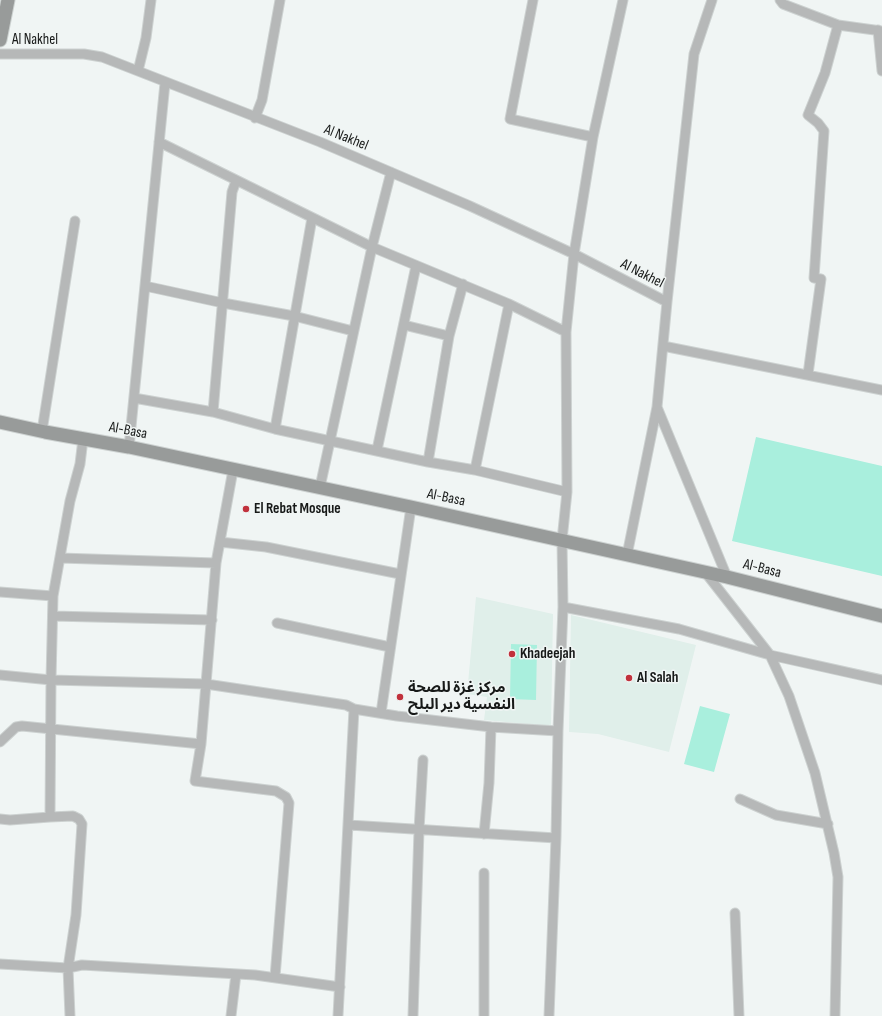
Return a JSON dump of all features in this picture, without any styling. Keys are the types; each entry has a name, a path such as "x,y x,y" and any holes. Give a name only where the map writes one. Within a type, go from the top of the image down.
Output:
{"street":[{"path":"0,40 8,0"},
{"path":"138,71 146,38 151,0"},
{"path":"255,118 262,100 280,0"},
{"path":"533,0 510,119 593,137"},
{"path":"549,1016 556,838 558,732 564,606 562,540 567,492 566,332 574,254 593,137 623,0"},
{"path":"627,555 657,407 694,54 712,0"},
{"path":"780,0 783,4 838,25 880,31 882,71"},
{"path":"808,374 821,279 814,278 824,131 808,114 825,73 838,25"},
{"name":"Al Nakhel","path":"0,54 84,54 102,57 165,83 320,142 470,206 574,254 667,302"},
{"path":"129,447 165,83"},
{"path":"159,142 372,247 509,304 566,332"},
{"path":"320,488 372,247 390,172"},
{"path":"213,412 232,192 236,181"},
{"path":"275,429 312,218"},
{"path":"42,431 75,221"},
{"path":"377,450 416,266"},
{"path":"428,462 450,336 463,284"},
{"path":"145,286 223,303 294,316 354,330"},
{"path":"475,470 509,304"},
{"path":"404,325 450,336"},
{"path":"663,346 882,390"},
{"path":"134,398 213,412 275,429 428,462 475,470 567,492"},
{"path":"657,407 727,577"},
{"name":"Al-Basa","path":"0,422 129,447 562,540 727,577 882,616"},
{"path":"50,817 53,596 70,501 80,464 83,438"},
{"path":"233,470 216,563 201,744 195,781 276,791 286,797 289,803 275,977"},
{"path":"381,713 400,574 411,507"},
{"path":"220,542 266,547 400,574"},
{"path":"60,558 216,563"},
{"path":"705,572 770,655 789,696 815,773 828,824 838,877 835,1016"},
{"path":"0,592 53,596"},
{"path":"564,606 679,630 770,655 882,680"},
{"path":"53,616 212,620"},
{"path":"277,623 390,647"},
{"path":"0,675 51,680 206,684 346,705 354,709 381,713 491,727 558,732"},
{"path":"338,1016 354,709"},
{"path":"0,742 16,727 201,744"},
{"path":"484,834 489,783 491,727"},
{"path":"413,1016 418,830 423,760"},
{"path":"740,799 776,815 828,824"},
{"path":"0,819 10,820 73,816 79,818 82,824 76,914 68,968 70,1016"},
{"path":"349,825 556,838"},
{"path":"484,873 484,1016"},
{"path":"736,914 739,1016"},
{"path":"0,964 68,968 82,964 275,977 340,986"},
{"path":"231,1016 236,974"}],"shaded area":[{"name":"Khadeejah","path":"476,597 553,614 551,726 484,720 487,697 467,694"},
{"name":"Al Salah","path":"571,615 696,645 669,752 598,734 569,732"}],"green space":[{"path":"756,437 882,466 882,576 732,541"},
{"path":"511,644 537,645 536,700 510,699"},
{"path":"700,706 730,714 714,772 684,764"}],"place":[{"name":"El Rebat Mosque","path":"246,509"},
{"name":"Khadeejah","path":"512,654"},
{"name":"Al Salah","path":"629,678"},
{"name":"مركز غزة للصحة النفسية دير البلح","path":"400,697"}]}
